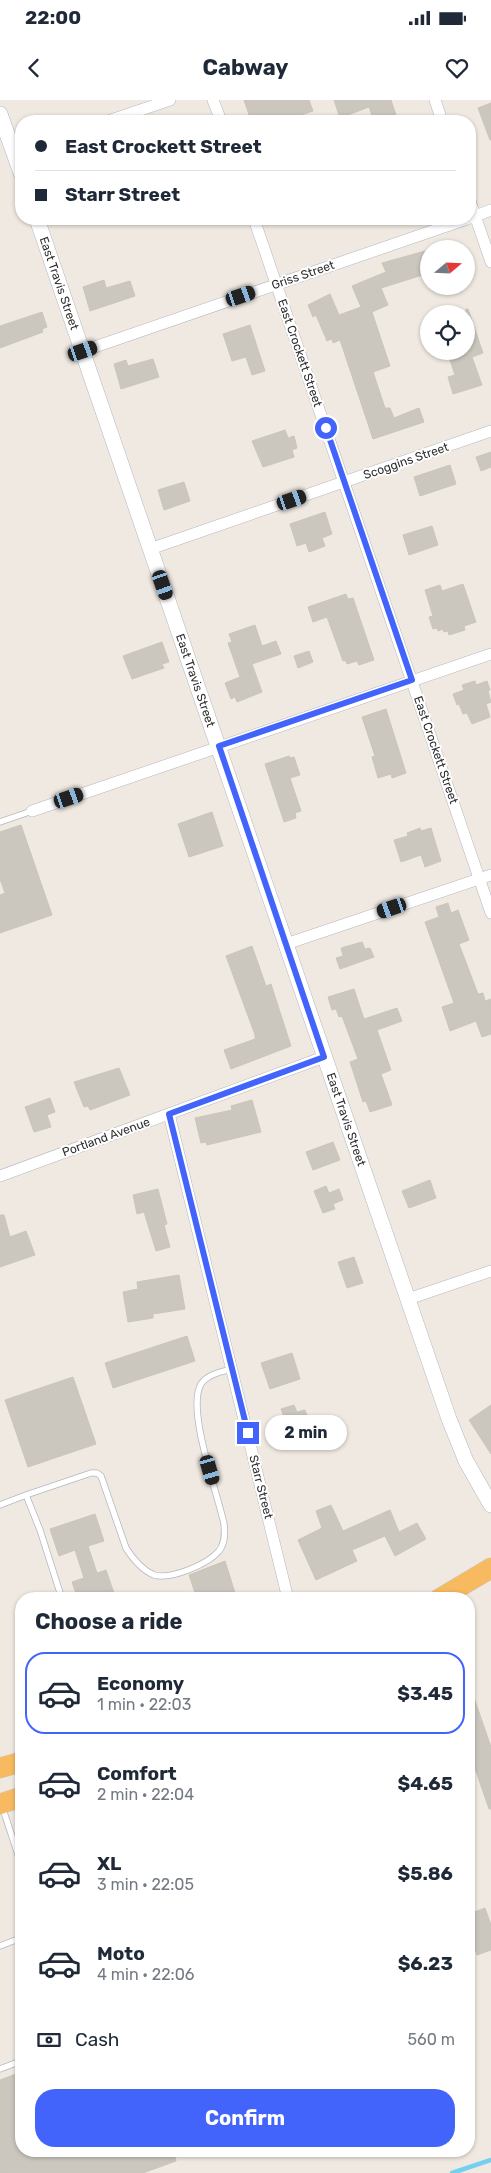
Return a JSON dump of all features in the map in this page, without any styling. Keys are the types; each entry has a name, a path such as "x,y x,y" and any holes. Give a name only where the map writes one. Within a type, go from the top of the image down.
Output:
{"highway":[{"path":"451,1592 491,1568"},
{"path":"0,1768 15,1759"},
{"path":"1,1804 15,1800"}],"street":[{"path":"126,115 170,100"},
{"path":"213,100 218,115"},
{"path":"435,100 440,115"},
{"path":"0,114 15,146"},
{"name":"Griss Street","path":"476,216 491,210"},
{"name":"East Travis Street","path":"39,225 457,1440 491,1505"},
{"name":"East Crockett Street","path":"256,225 491,913"},
{"name":"Griss Street","path":"83,351 450,225"},
{"path":"474,225 491,262"},
{"name":"Scoggins Street","path":"150,549 491,431"},
{"path":"32,810 491,654"},
{"path":"286,944 491,875"},
{"name":"Portland Avenue","path":"0,1176 324,1057"},
{"name":"Starr Street","path":"169,1114 286,1592"},
{"path":"408,1299 491,1270"}],"lane":[{"path":"0,822 32,810"},
{"path":"0,1505 91,1473 97,1473 101,1476 126,1548 138,1564 155,1575 164,1576 191,1569 202,1563 218,1552 225,1535 221,1508 201,1434 198,1393 207,1378 232,1369"},
{"path":"26,1495 40,1530 60,1592"},
{"path":"1,1804 15,1846"},
{"path":"0,1946 15,1940"},
{"path":"0,2069 15,2063"}],"building":[{"path":"244,100 309,100 313,111 301,115 249,115"},
{"path":"334,100 391,100 396,115 372,115 369,107 348,115 339,115"},
{"path":"491,103 491,140 490,140 478,108"},
{"path":"420,252 420,276 381,288 388,305 372,312 390,366 373,372 385,408 390,408 394,418 419,408 424,422 373,439 340,340 333,343 332,339 327,341 316,315 313,317 308,305 330,294 339,315 361,307 352,286 386,272 382,263"},
{"path":"104,280 106,288 130,281 135,296 90,311 83,287"},
{"path":"42,312 47,327 42,329 43,332 0,348 0,326"},
{"path":"250,325 265,371 252,375 246,357 232,361 223,334"},
{"path":"475,330 483,353 475,356"},
{"path":"153,359 159,377 121,389 114,364 126,360 128,366"},
{"path":"450,360 473,360 482,385 453,394 448,377 455,375"},
{"path":"285,430 288,438 294,436 297,448 292,450 294,457 263,467 252,441"},
{"path":"491,452 491,467 481,471 476,457"},
{"path":"450,465 456,484 420,496 414,477"},
{"path":"184,482 190,501 164,510 158,490"},
{"path":"325,512 332,534 322,538 325,546 309,552 306,543 297,546 290,524"},
{"path":"432,526 438,545 409,555 403,535"},
{"path":"463,584 476,622 464,626 465,630 449,635 448,631 444,632 443,629 438,631 437,628 433,629 429,617 433,616 425,590 440,585 442,591"},
{"path":"346,594 348,599 353,598 374,660 359,665 357,661 347,664 345,660 343,661 327,617 313,622 308,607"},
{"path":"255,625 262,646 276,641 281,654 252,664 262,692 237,702 235,697 231,699 225,683 240,677 228,643 232,642 229,634"},
{"path":"162,642 169,662 162,664 164,668 132,679 123,656"},
{"path":"309,651 313,662 298,668 294,656"},
{"path":"475,681 476,685 487,681 491,702 486,704 490,717 472,724 467,713 463,714 459,704 457,705 453,694 464,690 462,685"},
{"path":"386,709 406,773 392,778 391,774 378,778 372,757 375,756 362,717"},
{"path":"289,756 290,758 294,757 300,775 290,778 301,811 295,813 296,818 284,822 265,764"},
{"path":"212,812 223,846 189,857 178,824"},
{"path":"21,825 52,915 0,933 0,895 5,893 0,879 0,832"},
{"path":"420,828 421,831 431,828 441,861 425,867 421,855 401,862 394,840 408,836 407,833"},
{"path":"448,903 451,913 458,910 469,940 459,944 478,994 483,993 485,1001 491,999 491,1034 482,1037 476,1021 450,1031 442,1007 454,1003 425,922 439,917 436,907"},
{"path":"362,942 365,949 370,948 374,957 340,969 336,958 343,956 341,948"},
{"path":"252,946 266,986 271,984 291,1046 231,1069 224,1050 255,1039 255,1035 226,956"},
{"path":"354,989 364,1019 397,1008 402,1021 377,1030 391,1070 381,1074 392,1105 370,1112 366,1101 363,1102 350,1062 358,1059 342,1016 339,1017 336,1009 332,1010 328,997"},
{"path":"119,1068 130,1095 90,1110 88,1106 84,1107 74,1082"},
{"path":"50,1098 55,1112 47,1115 51,1127 34,1132 25,1107"},
{"path":"252,1100 261,1132 207,1145 206,1142 201,1143 195,1118 232,1110 231,1106"},
{"path":"333,1142 340,1160 313,1170 306,1152"},
{"path":"430,1180 436,1198 409,1208 402,1191"},
{"path":"326,1186 329,1193 339,1189 343,1200 333,1204 335,1209 323,1213 314,1191"},
{"path":"158,1189 167,1224 164,1225 170,1247 156,1251 144,1212 137,1214 133,1195"},
{"path":"0,1215 4,1215 10,1237 26,1231 35,1255 0,1267"},
{"path":"354,1257 363,1283 347,1288 338,1262"},
{"path":"179,1275 185,1309 153,1314 153,1318 128,1322 123,1292 138,1289 137,1282"},
{"path":"187,1336 195,1361 113,1388 105,1363"},
{"path":"292,1353 300,1379 270,1389 261,1363"},
{"path":"73,1377 96,1444 28,1467 5,1400"},
{"path":"294,1405 297,1412 305,1410 310,1425 276,1436 271,1421 284,1417 281,1409"},
{"path":"491,1405 491,1454 469,1420"},
{"path":"331,1505 343,1531 390,1510 399,1532 417,1523 426,1539 395,1556 385,1536 352,1550 357,1561 316,1580 298,1540 322,1528 316,1511"},
{"path":"95,1514 104,1541 88,1546 97,1573 106,1570 114,1592 76,1592 72,1582 84,1578 75,1550 59,1556 50,1529"},
{"path":"225,1561 235,1592 195,1592 189,1575"},
{"path":"475,1701 491,1747 491,1809 489,1809 475,1768"},
{"path":"485,1908 491,1925 491,1950 477,1955 475,1949 475,1912"},
{"path":"15,2074 15,2157 175,2157 176,2161 143,2173 0,2173 0,2080"}],"waterway":[{"path":"452,2173 491,2160"}],"route":[{"path":"248,1433 169,1114 324,1057 219,746 412,680 326,428"}]}
